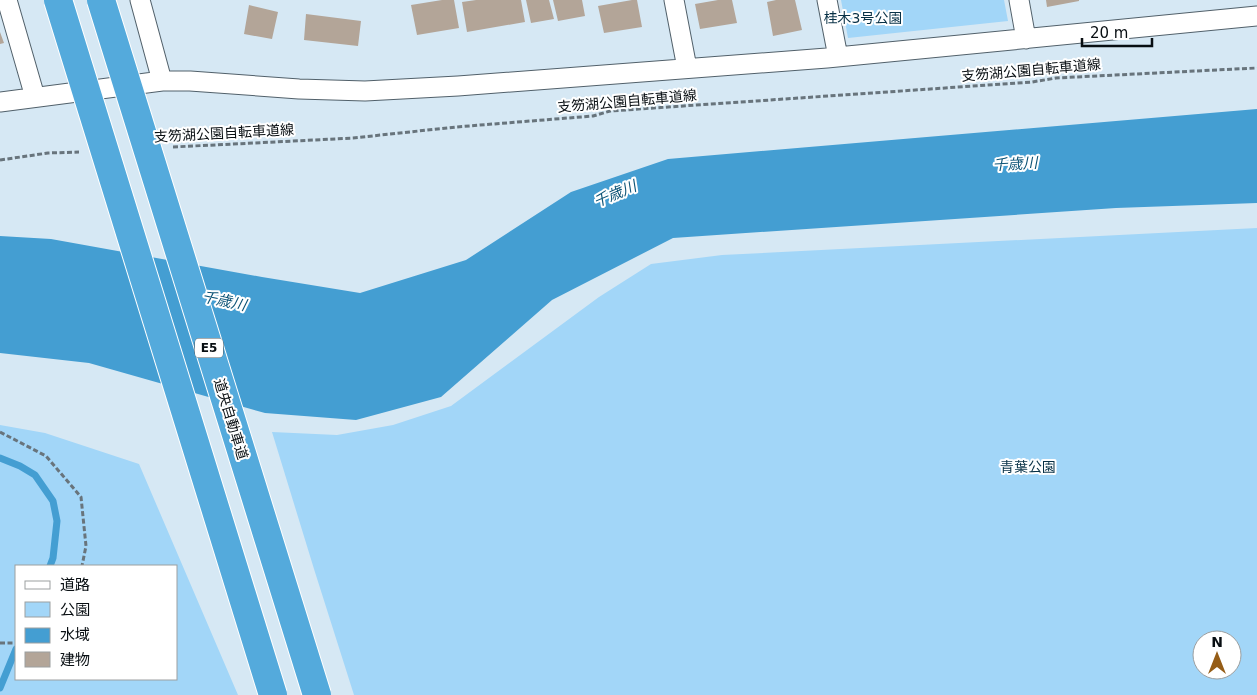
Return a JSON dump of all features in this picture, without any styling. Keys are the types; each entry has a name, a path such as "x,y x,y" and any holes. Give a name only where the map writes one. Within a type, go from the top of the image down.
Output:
{"highway":[{"path":"58,0 273,695"},
{"name":"道央自動車道","path":"101,0 317,695"}],"street":[{"path":"7,0 35,97"},
{"path":"140,0 162,81"},
{"path":"674,0 687,68"},
{"path":"827,0 838,57"},
{"path":"1019,0 1026,39"},
{"path":"0,102 162,81 365,91 458,86 838,57 1026,39 1248,11"}],"path":[{"name":"支笏湖公園自転車道線","path":"165,147 353,138 456,127 593,116 610,111 1022,83 1056,78 1257,68"},
{"path":"0,160 48,153 87,151"},
{"path":"0,432 46,456 80,497 86,546 82,565"},
{"path":"0,643 15,643"}],"green space":[{"name":"桂木3号公園","path":"841,0 1004,0 1008,21 848,38"},
{"name":"青葉公園","path":"1257,228 1257,695 354,695 272,432 337,435 393,425 451,406 599,297 651,264 722,255"},
{"path":"0,425 45,433 139,464 238,695 0,695"}],"water":[{"name":"千歳川","path":"1257,109 1257,203 1116,208 673,238 552,300 441,397 356,420 265,413 89,363 0,353 0,236 51,239 360,293 466,260 571,192 668,159"}],"building":[{"path":"454,0 459,28 417,35 411,5"},
{"path":"476,0 521,0 525,22 467,32 462,2"},
{"path":"526,0 549,0 554,19 531,23"},
{"path":"553,0 582,0 585,16 558,21"},
{"path":"637,0 642,27 604,33 598,6"},
{"path":"718,0 732,0 737,23 700,29 695,4"},
{"path":"795,0 802,30 773,36 767,2"},
{"path":"1046,0 1079,0 1079,1 1047,7"},
{"path":"249,5 278,12 272,39 244,34"},
{"path":"306,14 361,21 358,46 304,40"},
{"path":"0,32 4,43 0,44"}],"waterway":[{"path":"0,458 20,466 35,475 53,501 57,521 53,558 50,565"},
{"path":"0,688 15,651"}]}
